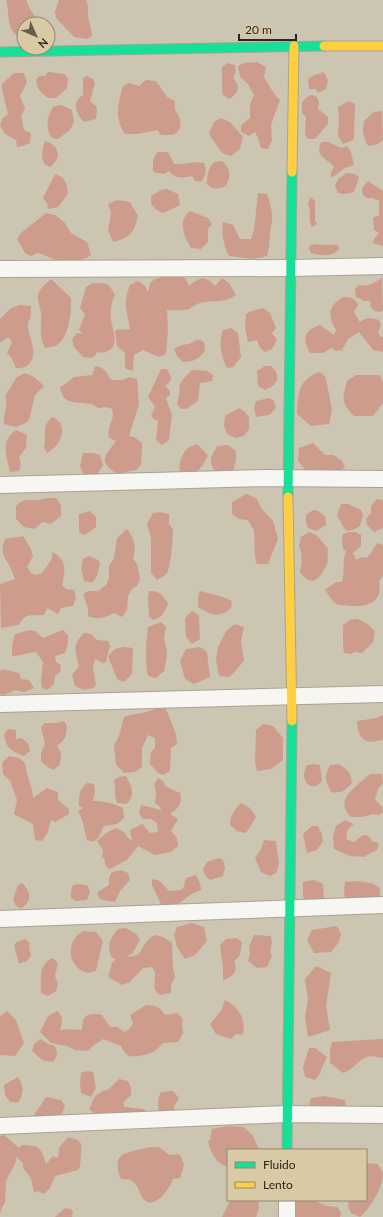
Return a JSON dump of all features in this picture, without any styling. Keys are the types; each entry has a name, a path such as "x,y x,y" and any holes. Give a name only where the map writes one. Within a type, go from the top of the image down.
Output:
{"street":[{"path":"287,1149 292,696 288,479 294,46"},
{"path":"0,52 294,46 383,46"},
{"path":"0,269 292,268 383,266"},
{"path":"0,485 288,479 383,479"},
{"path":"0,704 383,694"},
{"path":"0,920 383,905"},
{"path":"0,1126 287,1114 383,1115"},
{"path":"287,1201 287,1217"}],"shaded area":[{"path":"6,0 26,0 34,16 16,16 16,34 13,32 9,23"},
{"path":"59,0 86,0 92,36 87,39 74,37 56,18 55,12"},
{"path":"257,62 266,67 264,77 275,95 280,100 271,125 272,140 268,149 261,148 255,132 249,136 241,132 241,125 250,118 250,104 254,95 248,84 240,77 238,66 244,63"},
{"path":"228,63 235,65 236,71 233,78 238,87 237,92 229,99 223,95 222,91 222,67"},
{"path":"48,72 64,74 68,78 67,88 56,98 48,98 37,86 36,80 39,76 45,76"},
{"path":"324,72 328,80 326,89 318,93 316,89 309,89 308,79 314,75"},
{"path":"14,73 24,73 27,82 20,96 25,109 21,116 24,130 31,133 30,143 17,147 16,140 5,134 0,126 2,119 8,114 2,84"},
{"path":"87,76 93,79 95,83 90,101 96,106 97,111 96,119 84,122 77,112 76,105 79,98 83,95 83,78"},
{"path":"146,80 156,81 167,97 175,101 175,110 180,118 181,125 178,131 174,134 161,135 157,130 138,134 125,134 119,122 118,116 123,86 129,83 139,86"},
{"path":"311,95 317,97 319,102 318,109 328,117 328,124 315,139 308,139 305,134 306,117 302,113 302,102"},
{"path":"349,101 355,104 354,138 353,140 343,144 338,136 338,107"},
{"path":"61,105 72,110 74,122 70,130 58,139 52,138 48,130 49,114 53,107"},
{"path":"382,111 383,140 378,144 368,146 363,134 364,121 374,112"},
{"path":"221,118 230,122 243,137 240,149 231,156 222,153 209,134 214,122"},
{"path":"45,141 54,145 58,152 56,160 50,167 44,164 42,158"},
{"path":"321,142 328,142 342,148 347,146 351,152 354,165 345,168 331,178 331,172 334,167 320,154 319,151"},
{"path":"157,152 168,152 174,164 204,163 206,170 203,179 201,182 195,181 192,176 177,177 169,171 165,174 156,173 153,171 153,160"},
{"path":"222,161 229,170 229,178 226,186 219,188 211,187 207,184 209,170 214,162"},
{"path":"347,173 355,174 359,177 354,192 344,194 338,193 335,185 339,178"},
{"path":"55,174 64,179 68,194 58,207 48,209 47,203 43,198"},
{"path":"368,181 383,191 383,246 373,243 374,239 379,233 374,230 373,218 379,215 379,201 373,198 367,198 363,195 362,188"},
{"path":"167,189 178,194 180,205 162,213 151,204 151,196 161,190"},
{"path":"258,193 267,194 272,211 272,222 267,256 253,259 229,256 223,240 223,222 233,225 240,239 251,239 254,230"},
{"path":"310,197 315,201 315,220 317,224 312,227 308,204"},
{"path":"117,200 130,202 138,216 133,231 124,239 113,242 108,230 111,213 108,204"},
{"path":"190,211 208,218 212,224 208,229 208,242 201,249 191,248 184,234 184,219"},
{"path":"46,213 55,215 65,223 71,233 87,242 91,255 80,260 68,262 60,261 38,253 31,256 25,253 17,239 21,233"},
{"path":"310,245 338,245 339,250 332,254 326,255 311,253 309,249"},
{"path":"176,274 186,279 189,286 202,278 208,280 215,286 222,278 229,283 236,295 222,301 200,303 186,310 167,310 168,331 166,354 159,357 143,350 134,355 133,371 126,369 125,353 117,346 115,330 130,329 126,298 130,285 138,281 145,286 148,292 150,283 155,279"},
{"path":"382,278 383,310 381,312 374,311 371,307 370,301 364,301 356,297 355,289 358,285 368,285"},
{"path":"51,279 71,298 71,310 69,324 61,342 56,346 45,348 41,334 41,312 38,296 41,288"},
{"path":"93,283 109,285 115,295 111,313 114,332 114,345 108,351 102,353 97,352 96,355 91,358 83,357 74,347 72,339 77,333 82,334 79,330 85,314 80,308 86,287"},
{"path":"343,297 352,298 356,301 358,305 354,312 360,322 369,318 379,320 381,325 378,332 381,337 383,337 383,352 373,350 359,332 348,339 342,350 336,351 331,348 323,353 310,353 305,339 308,332 320,325 334,335 336,330 331,320 330,311 334,304"},
{"path":"20,305 31,306 28,330 33,356 27,366 16,368 12,359 7,353 12,342 8,337 0,343 0,319 11,308"},
{"path":"263,308 270,313 276,328 272,333 277,340 272,349 265,352 260,348 257,340 248,342 245,328 246,314"},
{"path":"231,328 238,333 241,357 233,367 227,368 223,359 220,345 221,335 223,330"},
{"path":"196,340 204,342 205,351 196,360 183,362 177,356 174,349"},
{"path":"95,366 101,367 105,370 111,380 123,380 129,377 137,379 139,404 129,436 134,437 142,443 141,465 136,470 117,474 105,462 106,455 116,441 109,438 108,433 113,416 112,409 106,407 99,408 91,404 71,402 64,397 62,393 60,387 74,377 92,375"},
{"path":"265,366 271,366 277,373 277,380 273,386 265,390 258,386 257,371"},
{"path":"161,369 167,369 171,377 170,382 165,386 170,391 170,395 166,398 172,415 169,440 162,445 156,440 158,421 151,416 155,407 148,397"},
{"path":"192,370 207,371 213,375 212,381 200,383 198,401 186,409 181,409 177,404 180,391 179,386 183,379"},
{"path":"319,372 326,378 332,410 329,424 311,426 297,414 298,400 300,388 303,384 312,375"},
{"path":"25,373 34,377 44,386 35,395 29,420 26,423 16,427 4,424 6,407 5,396 17,377"},
{"path":"356,375 380,375 383,383 383,403 373,416 354,416 345,404 344,393 347,381"},
{"path":"269,398 274,401 276,408 269,415 256,417 254,408 256,401"},
{"path":"239,408 249,417 249,429 244,436 236,438 227,434 224,426 225,416"},
{"path":"52,417 58,420 61,425 62,435 52,450 47,453 44,447 45,427"},
{"path":"16,430 27,435 26,448 19,457 21,464 19,471 10,472 6,454 6,444 8,439"},
{"path":"313,443 325,455 333,455 341,460 345,466 340,473 308,473 298,461 299,448"},
{"path":"197,444 208,456 203,465 194,473 180,471 180,463 185,451"},
{"path":"228,445 236,451 233,472 216,472 213,468 211,459 217,446"},
{"path":"83,453 100,455 103,465 97,475 84,475 80,466"},
{"path":"246,494 256,498 262,509 273,521 278,539 268,564 257,564 255,557 254,531 248,520 239,519 232,514 232,502"},
{"path":"45,498 56,498 61,505 61,516 51,524 43,522 34,529 24,527 16,519 16,506 20,503 27,500 40,500"},
{"path":"377,499 383,500 383,528 374,532 367,525 366,519 371,513 371,506"},
{"path":"341,504 348,504 361,510 363,515 360,526 353,530 347,531 344,528 337,515"},
{"path":"313,510 318,511 325,516 326,525 316,531 308,528 306,522 306,515"},
{"path":"90,511 96,517 96,527 83,535 79,531 79,514"},
{"path":"160,512 169,514 169,524 173,529 173,533 170,565 167,573 157,580 151,573 151,538 147,524 153,513"},
{"path":"127,529 132,536 134,543 133,559 137,564 140,579 137,586 132,589 128,596 127,610 122,617 114,613 101,618 88,616 88,608 83,594 89,591 98,591 106,585 109,578 109,566 114,558 117,538"},
{"path":"309,532 318,537 328,548 327,564 319,577 314,581 308,580 300,572 302,559 299,546 301,537"},
{"path":"356,532 361,535 361,546 353,553 356,560 362,557 367,558 378,543 383,545 383,576 379,581 379,594 373,602 369,604 350,606 337,604 325,590 336,582 342,582 346,551 343,549 342,540 343,534"},
{"path":"23,536 31,549 33,556 27,567 31,573 37,575 43,572 51,561 52,552 63,562 64,575 62,585 66,589 74,590 76,598 73,606 61,608 58,614 47,608 44,615 26,616 19,625 1,628 0,584 15,579 3,554 3,546 5,539"},
{"path":"89,556 98,560 100,564 97,576 92,583 84,581 81,569 83,559"},
{"path":"149,591 159,593 168,603 166,609 160,617 154,620 149,617"},
{"path":"200,591 232,601 231,608 219,615 211,614 203,610 198,607 198,597"},
{"path":"192,611 199,615 200,639 192,644 186,637 185,618"},
{"path":"358,619 369,625 375,632 373,642 362,653 344,653 343,625 350,620"},
{"path":"161,622 166,627 164,638 167,651 164,671 156,678 148,676 147,670 146,658 148,627"},
{"path":"235,624 244,627 241,641 244,661 230,677 219,676 216,659 218,647 226,631"},
{"path":"30,630 35,631 43,638 63,630 68,635 68,643 65,653 55,656 56,662 61,665 60,672 55,676 54,684 47,690 42,688 41,682 43,662 36,652 12,656 12,646 15,634"},
{"path":"84,633 91,634 97,640 108,641 110,646 106,662 103,663 95,659 93,668 96,685 93,688 84,690 75,686 72,675 79,666 76,645"},
{"path":"124,647 133,648 132,674 124,682 117,679 108,656 115,649"},
{"path":"200,647 207,652 210,677 194,684 185,679 180,661 186,649"},
{"path":"2,669 19,673 21,679 29,680 34,688 24,692 15,690 4,695 0,694 0,671"},
{"path":"158,708 166,709 176,734 177,744 171,748 170,771 163,775 158,773 150,764 151,752 155,748 155,738 148,735 142,748 142,767 135,772 124,773 116,765 114,745 119,736 124,717"},
{"path":"383,715 383,740 370,742 363,739 359,731 357,721 377,718"},
{"path":"64,721 67,726 66,735 57,746 61,752 60,765 53,770 41,761 41,753 45,744 41,727 45,723"},
{"path":"263,724 273,726 283,738 283,760 271,769 257,771 255,762 256,730"},
{"path":"8,729 16,730 16,739 21,738 28,743 30,751 24,756 12,751 6,743 4,734"},
{"path":"9,756 19,758 25,763 33,798 47,788 58,792 58,800 69,809 69,814 55,822 51,820 48,832 42,841 35,840 33,824 14,814 17,800 10,781 3,774 2,763"},
{"path":"338,764 348,771 352,783 343,791 331,792 326,781 326,776 330,765"},
{"path":"307,765 320,765 322,781 316,786 310,786 304,779 305,771"},
{"path":"370,774 382,774 383,783 378,789 375,799 382,807 383,813 362,817 351,817 344,804 346,798 354,788"},
{"path":"126,776 132,790 130,800 127,804 117,803 114,780 119,777"},
{"path":"158,778 163,781 165,786 180,793 180,805 170,814 178,819 171,831 177,838 178,846 171,852 155,855 138,846 127,860 110,869 106,867 104,858 102,858 103,850 97,841 106,833 116,828 124,832 128,838 132,840 130,830 142,824 150,833 158,832 157,823 151,819 143,819 139,813 141,805 161,810 155,803 156,792 154,784"},
{"path":"87,783 94,784 95,793 93,801 101,801 123,808 124,818 117,824 104,826 98,838 93,842 87,840 78,811 83,808 79,806 79,796 81,790"},
{"path":"241,803 250,808 256,817 246,833 237,831 230,825 233,813"},
{"path":"345,820 354,824 348,829 346,839 354,842 363,835 369,836 372,841 379,843 377,850 365,856 367,857 350,856 334,849 333,837 336,826"},
{"path":"312,826 318,826 322,834 323,841 317,850 307,853 303,834"},
{"path":"264,840 276,841 279,864 276,873 270,876 261,872 255,858 261,849"},
{"path":"219,858 223,860 225,867 223,876 210,880 205,875 203,869 207,862"},
{"path":"120,870 128,873 130,880 120,891 115,902 100,899 97,893 109,885 109,878 112,872"},
{"path":"196,875 200,883 201,890 172,907 165,908 161,904 152,885 152,879 160,881 169,891 183,889 186,878"},
{"path":"314,880 323,884 324,901 308,904 303,897 303,882"},
{"path":"356,881 371,883 380,888 379,900 346,901 344,893 345,882"},
{"path":"22,883 28,890 29,899 25,906 21,909 15,905 13,899 18,885"},
{"path":"73,885 87,885 90,891 87,900 76,901 71,898 71,891"},
{"path":"191,923 204,927 207,941 195,955 185,959 177,947 174,934 177,927"},
{"path":"337,926 341,934 339,942 331,952 314,953 307,940 312,930"},
{"path":"126,928 136,934 140,940 132,954 127,956 128,957 139,953 147,941 155,935 163,937 172,943 173,969 175,977 171,985 171,993 160,995 157,993 154,987 155,974 152,967 143,968 130,982 122,985 108,977 112,963 116,959 112,958 110,953 110,942 118,929"},
{"path":"83,931 96,932 103,941 96,971 88,973 77,967 71,957 72,943"},
{"path":"254,935 271,936 272,943 270,952 272,956 267,967 257,968 248,961 250,953 249,946"},
{"path":"237,938 242,942 240,955 234,962 236,969 232,976 223,980 220,945 226,939"},
{"path":"25,939 30,943 29,947 31,955 27,961 19,964 14,945"},
{"path":"53,958 58,963 55,976 58,984 56,991 48,996 41,993 41,972 45,964"},
{"path":"316,966 331,973 326,1006 330,1030 308,1037 305,1016 308,1000 305,979"},
{"path":"225,1000 238,1010 244,1029 243,1035 236,1034 231,1039 216,1034 210,1024 221,1011"},
{"path":"146,1005 157,1007 165,1015 177,1013 183,1019 183,1033 178,1042 163,1043 153,1052 144,1055 130,1056 125,1053 121,1046 103,1039 88,1051 75,1050 67,1046 51,1043 40,1032 48,1016 57,1011 62,1017 60,1031 64,1029 82,1030 84,1018 89,1014 93,1014 102,1015 110,1027 117,1027 125,1032 133,1024 130,1015"},
{"path":"7,1011 16,1020 24,1043 15,1056 0,1055 0,1016"},
{"path":"41,1039 48,1044 55,1046 57,1054 53,1062 42,1060 32,1051 34,1044"},
{"path":"383,1039 383,1058 370,1056 366,1057 343,1073 330,1063 330,1049 332,1042"},
{"path":"309,1048 315,1048 327,1057 319,1075 315,1080 305,1077 303,1067"},
{"path":"87,1071 93,1072 96,1088 91,1097 81,1093 81,1073"},
{"path":"18,1077 22,1087 21,1096 18,1103 10,1102 5,1095 4,1085"},
{"path":"119,1079 128,1081 131,1088 131,1095 123,1103 125,1107 144,1109 149,1114 102,1120 89,1109 95,1096 109,1089"},
{"path":"173,1091 179,1098 174,1106 175,1111 159,1112 158,1100 161,1092"},
{"path":"324,1096 345,1100 346,1110 330,1121 324,1123 316,1120 309,1107 311,1098"},
{"path":"46,1097 61,1100 65,1106 60,1119 36,1120 34,1115"},
{"path":"228,1126 244,1127 253,1136 260,1149 227,1149 227,1166 220,1163 214,1157 210,1149 208,1141 210,1140 212,1129"},
{"path":"4,1135 19,1148 22,1145 39,1148 43,1154 46,1164 53,1156 58,1158 59,1148 68,1137 76,1139 81,1144 80,1167 78,1170 55,1176 50,1188 44,1194 38,1191 34,1193 31,1178 23,1168 23,1163 17,1156 16,1162 6,1181 5,1203 0,1214 0,1136"},
{"path":"150,1147 159,1147 169,1155 179,1154 184,1165 180,1178 173,1179 164,1194 158,1200 150,1203 143,1199 134,1182 121,1179 118,1170 118,1163 124,1154"},
{"path":"367,1163 378,1164 383,1173 381,1185 368,1208 360,1217 351,1213 348,1206 349,1201 367,1201"},
{"path":"230,1201 258,1201 259,1208 256,1217 222,1217"},
{"path":"294,1201 314,1201 327,1206 337,1207 341,1212 340,1217 290,1217"},
{"path":"65,1208 71,1209 73,1212 72,1217 55,1217"}],"traffic: fast":[{"path":"0,52 324,46"},
{"path":"288,497 292,172"},
{"path":"287,1149 292,721"}],"traffic: slow":[{"path":"292,172 294,46"},
{"path":"324,46 383,46"},
{"path":"288,497 292,721"}]}
